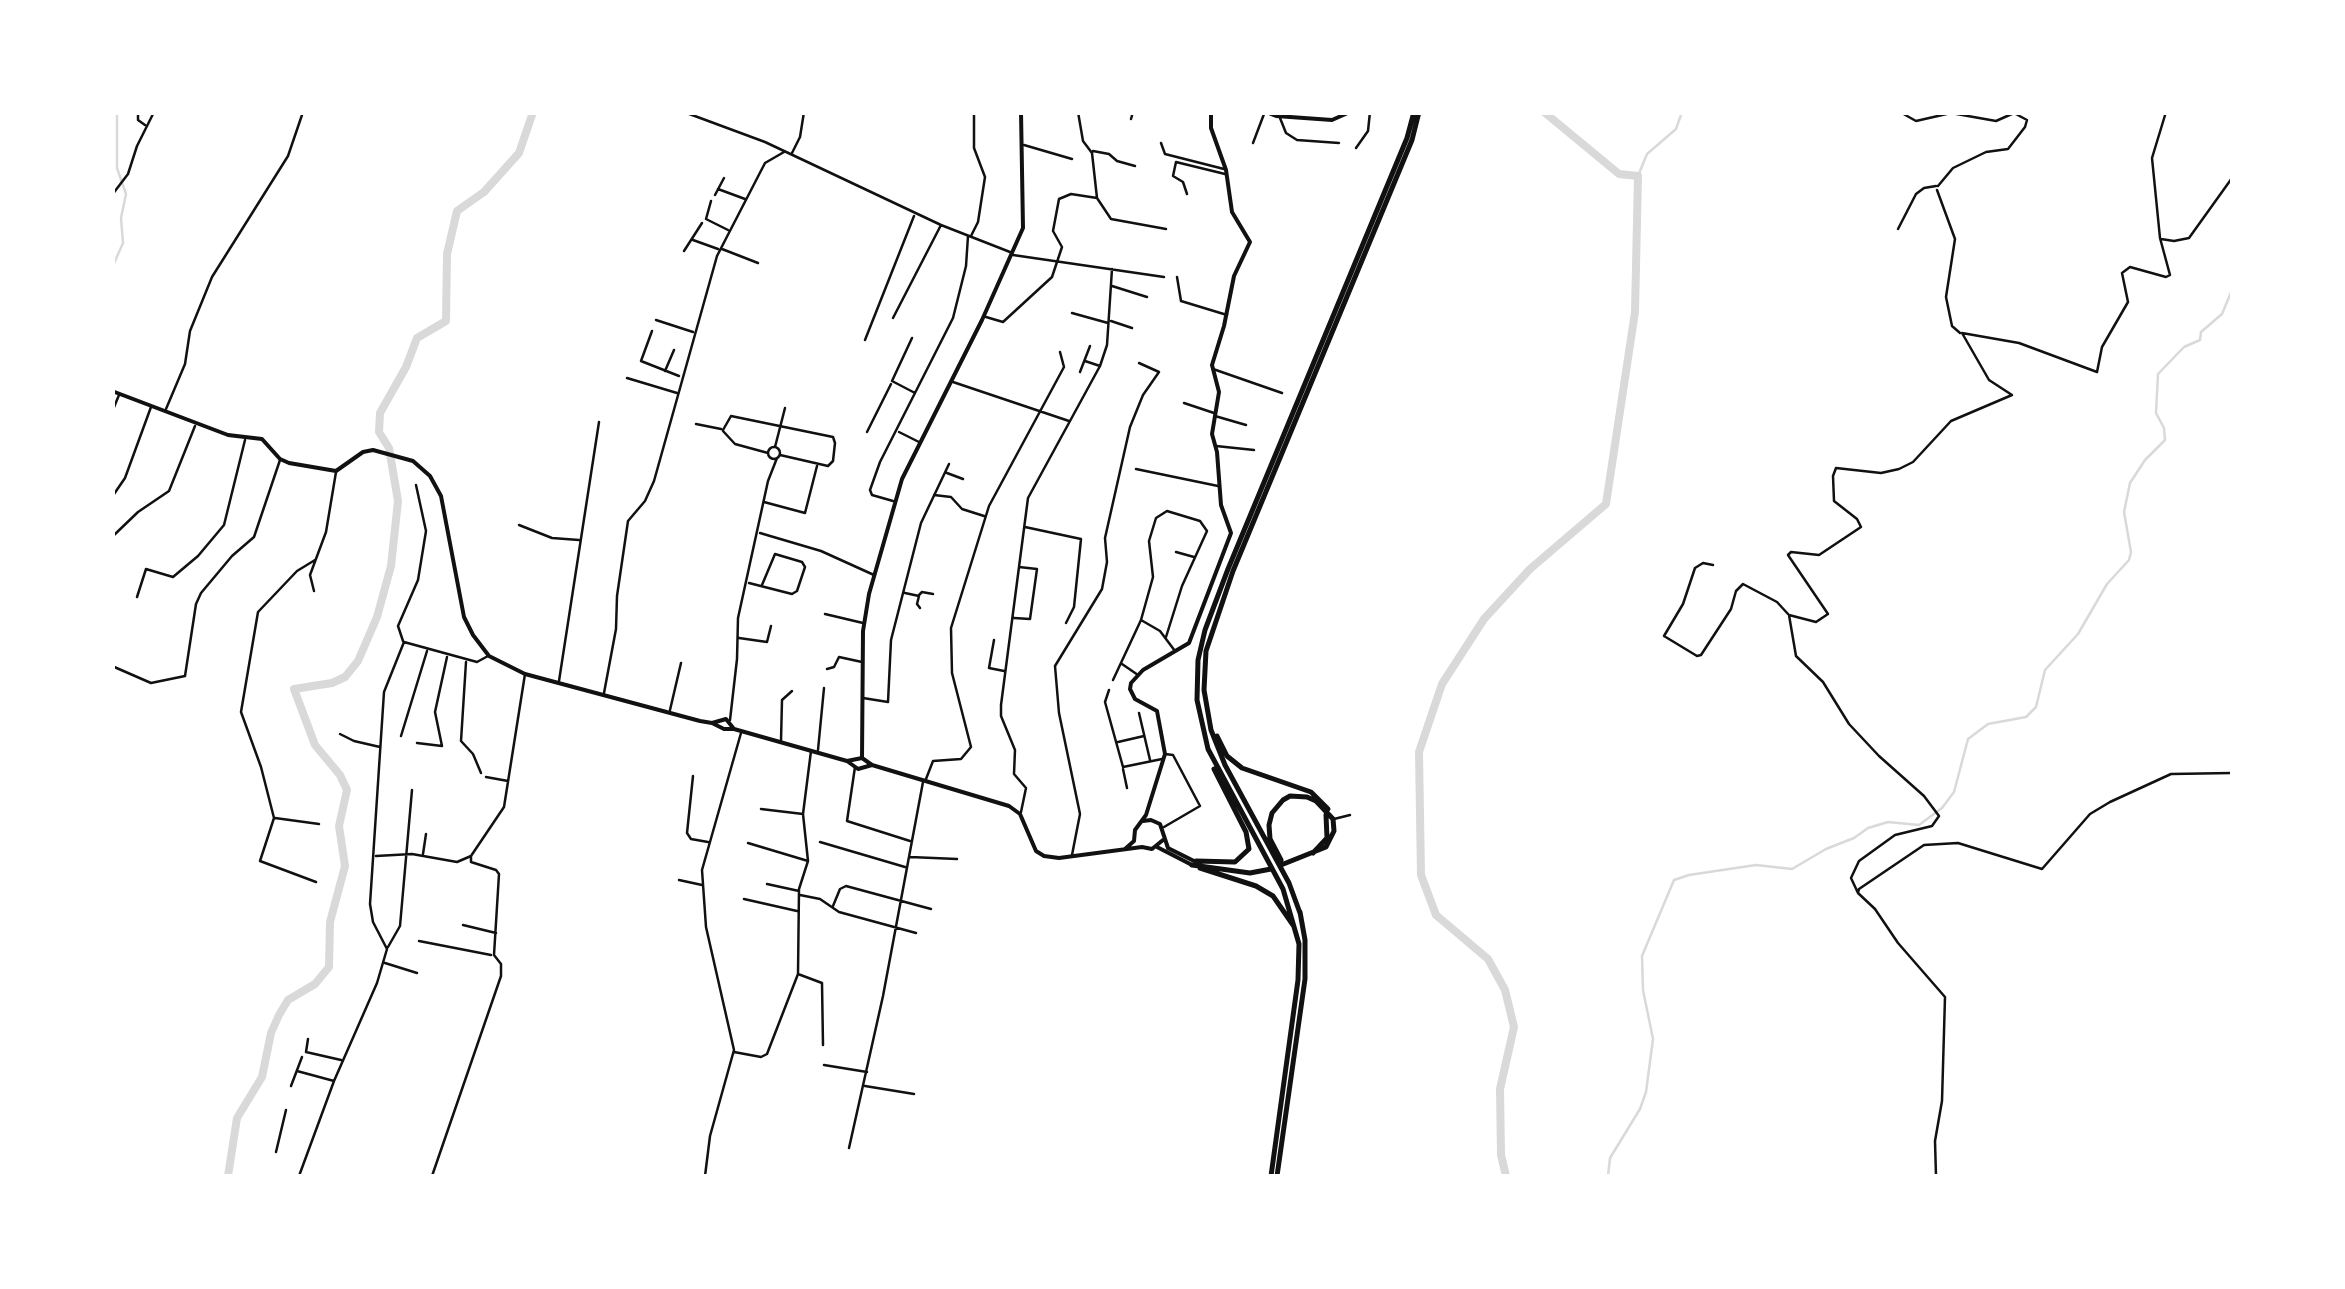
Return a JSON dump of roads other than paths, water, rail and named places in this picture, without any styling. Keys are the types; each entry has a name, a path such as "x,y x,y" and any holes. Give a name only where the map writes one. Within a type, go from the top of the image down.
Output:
{"highway":[{"path":"1300,913 1289,882 1216,746 1204,690 1206,651 1214,620 1412,140 1416,112"},
{"path":"1194,863 1235,862 1245,855 1250,842 1214,772 1203,732 1196,676 1205,630 1416,112"},
{"path":"1194,863 1255,873 1326,847 1334,831 1327,806 1311,792 1250,772 1228,756 1214,730 1204,690"},
{"path":"1203,732 1218,770 1283,889 1292,913 1299,962 1274,1176"},
{"path":"1274,1176 1305,979 1305,940 1295,888 1270,839 1270,819 1276,806 1290,796 1307,797 1332,819"},
{"path":"1323,808 1328,831"},
{"path":"1293,862 1317,850 1332,819"},
{"path":"1194,863 1256,886 1273,896 1288,915 1296,952 1293,1021"}],"main road":[{"path":"859,763 864,623 874,575 893,502 1024,224 1022,112"},
{"path":"1125,849 1143,821 1164,756 1157,712 1132,694 1132,683 1193,636 1230,538 1231,529 1221,505 1211,426 1219,392 1212,368 1234,276 1250,242 1232,212 1226,172 1211,128 1212,112"},
{"path":"1265,112 1332,120 1350,112"},
{"path":"112,391 228,435 264,440 280,459 336,472 362,452 378,450 401,455 424,470 441,496 463,613 487,654 525,674 669,713 727,724 742,732 1009,806 1020,814 1040,854 1072,856 1156,847 1194,863"},
{"path":"1149,804 1151,820"},
{"path":"1143,821 1151,820 1163,828 1165,846 1194,863"},
{"path":"1135,838 1142,847"},
{"path":"1156,847 1163,840"}],"street":[{"path":"138,112 138,120 147,126"},
{"path":"112,195 128,174 154,112"},
{"path":"166,410 185,364 190,331 212,277 288,156 302,112"},
{"path":"684,112 791,154 914,214 1012,253 1164,277"},
{"path":"791,154 800,137 804,112"},
{"path":"893,502 872,495 870,490 953,318 969,236 979,218 985,177 973,145 974,112"},
{"path":"1078,112 1083,142 1091,150 1136,166"},
{"path":"1131,118 1133,112"},
{"path":"1253,144 1265,112"},
{"path":"1898,228 1916,194 1938,186 1954,168 1988,151 2008,149 2027,120 2014,113 1996,121 1951,113 1916,121 1900,112"},
{"path":"1961,333 2018,343 2097,372 2102,347 2128,302 2122,273 2130,267 2166,277 2170,274 2160,238 2152,158 2166,112"},
{"path":"1356,148 1368,131 1367,113"},
{"path":"1280,116 1286,133 1297,140 1338,143"},
{"path":"1161,143 1165,154 1226,172"},
{"path":"1022,145 1072,158"},
{"path":"1091,150 1097,198 1110,219 1166,229"},
{"path":"604,695 616,630 626,526 650,492 720,249 766,161 784,152"},
{"path":"1187,194 1184,184 1172,174 1176,162 1226,172"},
{"path":"715,195 724,178"},
{"path":"2160,238 2189,238 2232,178"},
{"path":"1713,565 1703,563 1695,568 1683,604 1664,636 1697,656 1702,655 1731,610 1736,590 1743,584 1776,602 1789,615 1816,622 1828,614 1790,562 1789,554 1819,555 1861,526 1858,519 1834,501 1836,468 1845,466 1868,473 1899,470 1913,462 1951,421 2012,395 1988,380 1961,333 1952,326 1946,285 1956,244 1938,186"},
{"path":"718,189 747,200"},
{"path":"983,316 1005,320 1045,286 1062,247 1053,231 1058,201 1071,194 1097,198"},
{"path":"712,201 706,219 730,230"},
{"path":"865,340 914,214"},
{"path":"684,252 702,223"},
{"path":"893,318 941,225"},
{"path":"691,240 758,263"},
{"path":"1020,814 1026,788 1014,774 1015,750 1001,716 1024,527 1032,488 1100,366 1109,322 1112,269"},
{"path":"1177,278 1181,301 1226,315"},
{"path":"1110,286 1148,297"},
{"path":"1072,313 1132,328"},
{"path":"656,320 694,332"},
{"path":"652,331 641,361 681,377"},
{"path":"867,432 912,338"},
{"path":"1080,372 1090,346"},
{"path":"665,371 674,350"},
{"path":"850,1148 924,780 933,761 961,759 971,747 955,689 949,637 985,516 1064,367 1060,352"},
{"path":"1084,361 1100,366"},
{"path":"1072,856 1080,814 1059,713 1055,666 1102,589 1107,562 1105,538 1116,480 1136,411 1160,372 1139,362"},
{"path":"1212,368 1282,393"},
{"path":"627,378 677,393"},
{"path":"952,381 1070,422"},
{"path":"892,382 916,394"},
{"path":"112,412 120,394"},
{"path":"1184,403 1246,425"},
{"path":"112,497 124,478 152,406"},
{"path":"727,724 732,712 738,618 771,467 769,455 775,447 785,408"},
{"path":"696,424 722,430 735,444 769,455 828,466 832,461 832,437 729,416 722,430"},
{"path":"559,683 599,422"},
{"path":"112,537 168,491 196,423"},
{"path":"898,431 921,442"},
{"path":"137,598 146,569 172,577 198,556 224,524 245,438"},
{"path":"1214,446 1254,450"},
{"path":"775,447 778,457"},
{"path":"771,467 778,457"},
{"path":"112,666 151,682 183,678 196,604 241,546 254,537 280,459"},
{"path":"764,502 805,513 817,464"},
{"path":"861,698 888,702 891,640 924,510 950,464"},
{"path":"1136,469 1220,487"},
{"path":"314,591 310,575 326,532 336,472"},
{"path":"945,472 963,479"},
{"path":"387,948 371,913 384,729 382,697 405,642 398,626 418,580 426,531 416,485"},
{"path":"932,495 951,497 962,510 985,516"},
{"path":"1113,680 1141,620 1154,572 1149,542 1160,513 1167,511 1204,524 1207,534 1182,586 1166,637"},
{"path":"520,525 552,538 579,540"},
{"path":"1024,527 1080,539 1074,588 1077,592 1066,623"},
{"path":"758,532 821,551 874,575"},
{"path":"1176,552 1196,558"},
{"path":"746,583 792,594 797,591 805,567 802,562 774,554 762,584"},
{"path":"315,560 297,570 258,612 241,706 274,818 260,861 316,882"},
{"path":"1012,617 1030,620 1038,569 1018,567"},
{"path":"904,592 919,596"},
{"path":"920,608 917,604 922,592 932,594"},
{"path":"825,614 864,623"},
{"path":"1789,615 1796,656 1823,682 1838,709 1869,745 1938,813 1932,826 1895,836 1859,861 1852,878 1858,893 1876,909 1898,943 1945,997 1936,1176"},
{"path":"1141,620 1166,637 1176,652"},
{"path":"738,638 767,642 771,626"},
{"path":"994,640 990,668 1006,672"},
{"path":"405,642 473,660 480,661 487,654"},
{"path":"401,736 428,648"},
{"path":"417,743 442,746 434,712 448,654"},
{"path":"827,668 834,667 840,657 862,662"},
{"path":"467,659 461,740 473,754 481,773"},
{"path":"669,713 681,663"},
{"path":"1120,663 1138,675"},
{"path":"374,856 423,856 457,862 470,856 503,812 525,674"},
{"path":"734,1052 761,1058 767,1054 798,974 799,893 808,861 803,814 824,688"},
{"path":"1109,690 1105,702 1128,788"},
{"path":"782,742 782,700 792,691"},
{"path":"1139,713 1150,762"},
{"path":"704,1176 710,1136 734,1052 706,927 702,866 742,732"},
{"path":"340,734 354,742 380,747"},
{"path":"1117,742 1144,736"},
{"path":"1122,767 1173,755 1200,806 1163,828"},
{"path":"859,763 847,821 911,842"},
{"path":"1858,893 1924,845 1958,843 2042,870 2098,808 2171,774 2232,773"},
{"path":"486,776 508,782"},
{"path":"693,776 687,833 691,839 709,842"},
{"path":"300,1175 387,948 400,926 412,790"},
{"path":"761,809 803,814"},
{"path":"1332,819 1350,814"},
{"path":"274,818 319,824"},
{"path":"423,856 426,834"},
{"path":"820,842 906,867"},
{"path":"748,843 808,861"},
{"path":"432,1176 501,976 494,955 499,874 471,862 470,856"},
{"path":"908,857 956,859"},
{"path":"679,880 702,885"},
{"path":"767,884 916,934"},
{"path":"832,908 840,889 846,886 930,909"},
{"path":"744,899 799,911"},
{"path":"463,925 496,933"},
{"path":"419,941 494,955"},
{"path":"384,963 417,973"},
{"path":"798,974 822,983 823,1045"},
{"path":"308,1039 306,1052 343,1061"},
{"path":"291,1086 302,1058"},
{"path":"824,1065 867,1072"},
{"path":"296,1071 334,1081"},
{"path":"864,1086 914,1094"},
{"path":"276,1152 286,1110"}],"waterway":[{"path":"112,268 123,243 121,218 126,194 117,168 117,112"},
{"path":"228,1176 237,1118 262,1077 279,1015 288,1000 315,984 329,967 330,922 345,866 339,826 347,790 315,745 294,689 345,677 358,661 377,617 391,566 398,501 389,448 379,432 380,413 417,338 446,321 447,254 457,211 484,192 519,153 533,112"},
{"path":"1506,1176 1501,1155 1500,1089 1514,1027 1505,990 1488,959 1436,915 1421,875 1419,752 1442,684 1484,619 1530,569 1606,504 1635,312 1638,176 1619,174 1544,112"},
{"path":"1638,176 1647,154 1676,129 1682,112"},
{"path":"1608,1176 1610,1158 1646,1092 1653,1039 1643,990 1642,956 1674,880 1756,865 1792,869 1868,828 1888,822 1919,825 1942,808 1954,792 1968,739 1988,724 2026,717 2036,707 2045,670 2078,634 2107,584 2129,560 2124,512 2130,483 2165,440 2156,413 2158,374 2184,347 2200,340 2201,332 2222,314 2232,290"}]}
